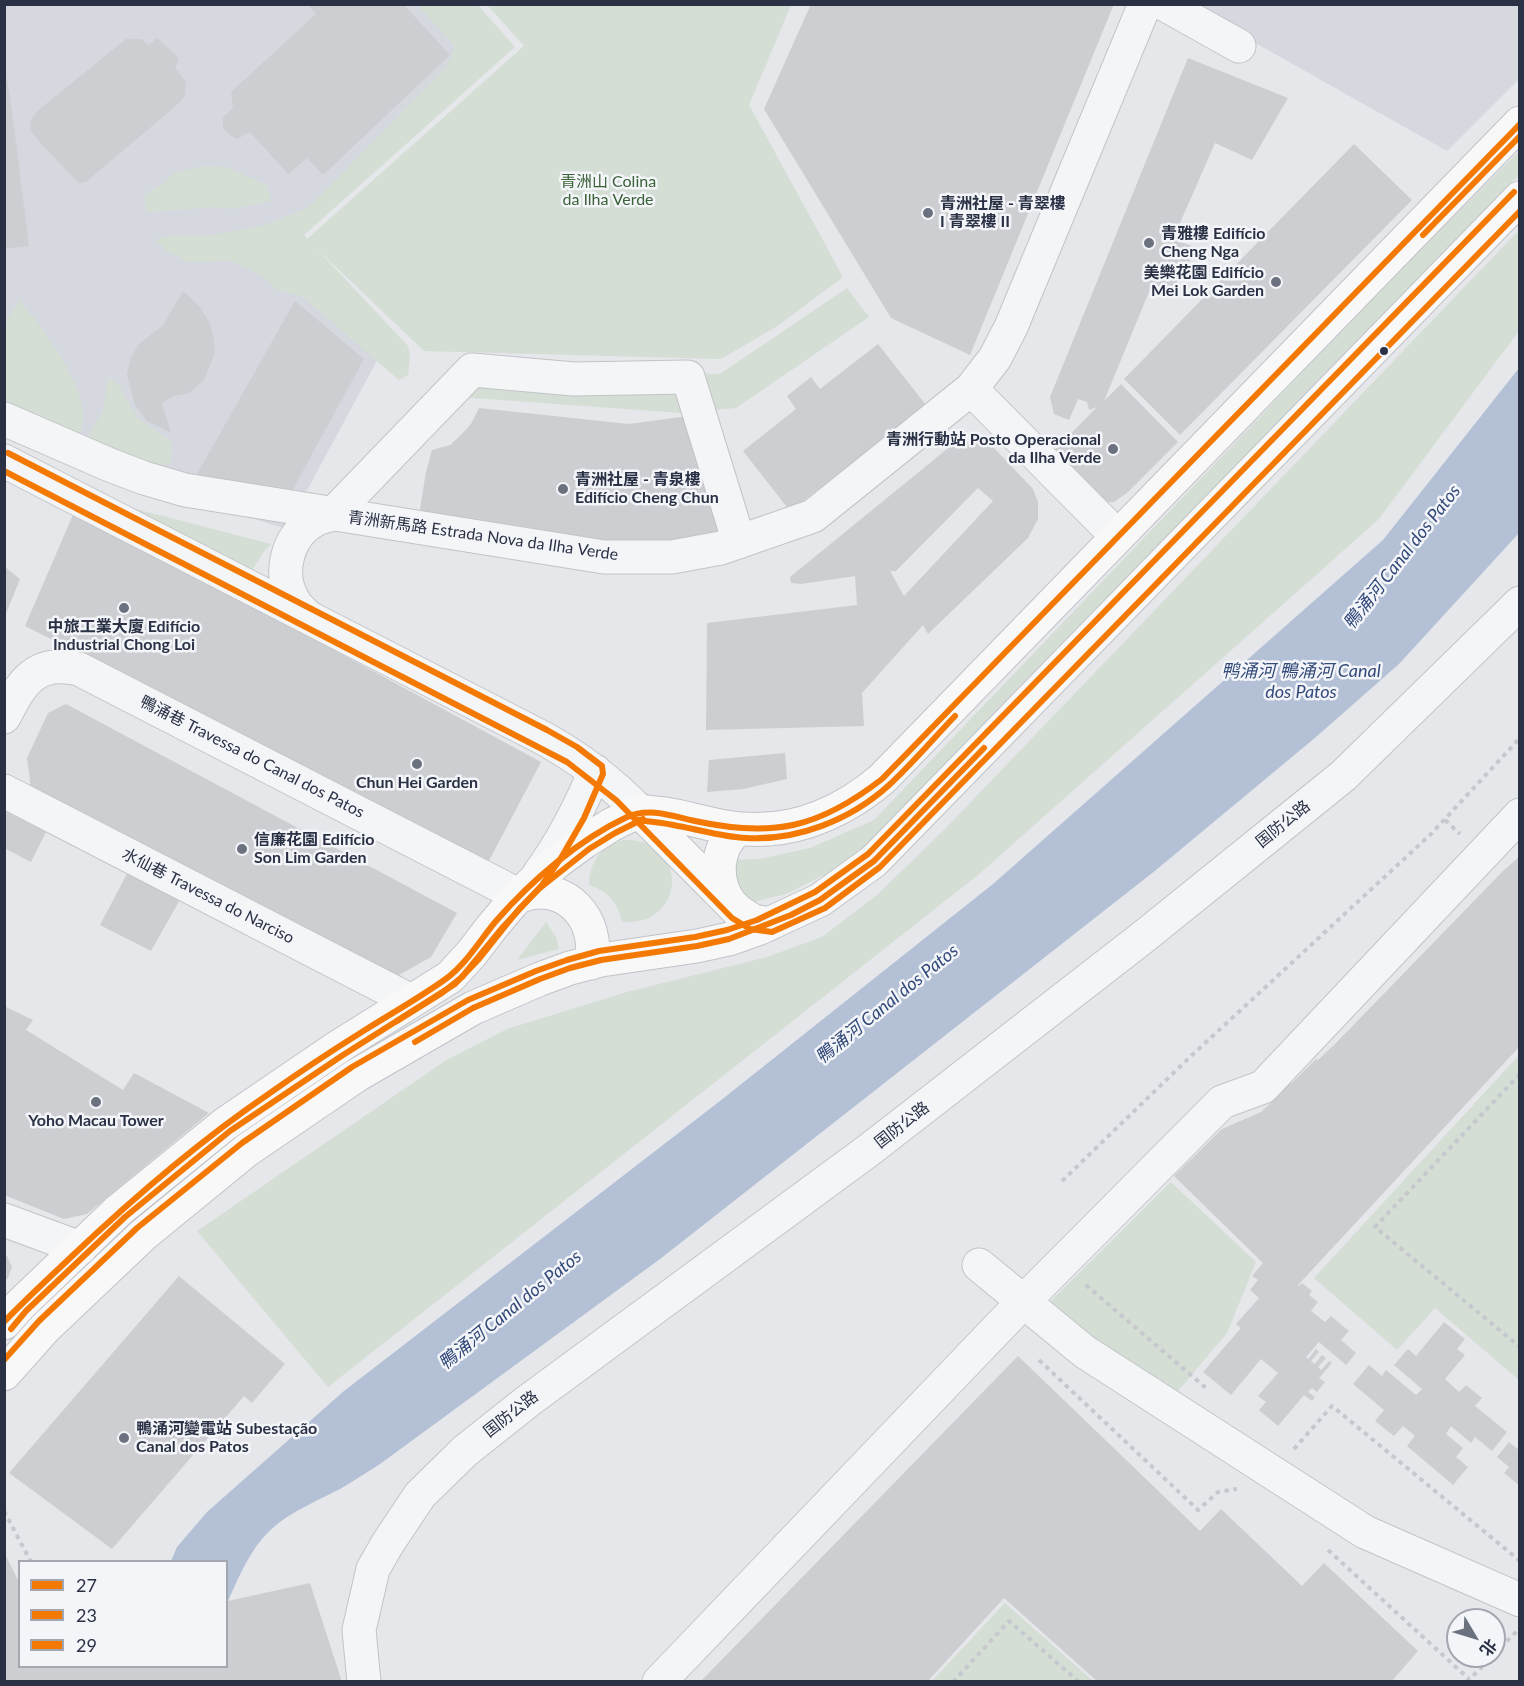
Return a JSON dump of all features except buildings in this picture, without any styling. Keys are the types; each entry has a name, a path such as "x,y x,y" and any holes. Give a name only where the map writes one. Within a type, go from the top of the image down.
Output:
{"main road":[{"path":"4,1323 119,1210 225,1124 338,1047 450,977 472,953 490,928 527,888 558,861 611,825 639,811 670,815 724,827 770,829 801,824 831,813 870,789 1520,123"},
{"path":"4,1374 45,1328 143,1235 246,1150 357,1075 473,1008 540,979 591,963 729,939 769,924 820,900 874,861 1520,198"},
{"path":"639,811 732,905 753,921 769,924"},
{"path":"732,905 721,882 719,865 727,841 739,829"},
{"path":"527,888 529,893 546,892 563,897 577,907 587,920 593,937 591,963"}],"street":[{"name":"青洲新馬路 Estrada Nova da Ilha Verde","path":"4,419 110,465 144,478 185,489 604,557 672,557 721,548 813,516 971,389 995,358 1011,327 1145,4"},
{"path":"1164,4 1239,46"},
{"path":"308,617 295,604 287,586 285,567 289,548 300,532 315,520 333,514 472,370 574,379 688,377 739,542"},
{"path":"971,389 1117,536"},
{"path":"4,461 543,738 572,754 595,771 622,793 639,811"},
{"name":"国防公路","path":"364,1682 359,1630 373,1569 388,1542 420,1496 465,1451 537,1394 869,1150 1133,945 1334,784 1520,603"},
{"name":"鴨涌巷 Travessa do Canal dos Patos","path":"4,717 22,684 29,678 44,669 62,666 79,669 527,888"},
{"path":"527,888 554,854 571,825 595,771"},
{"name":"水仙巷 Travessa do Narciso","path":"4,790 411,1001"},
{"path":"659,1682 1012,1313 1222,1102 1263,1087 1520,815"},
{"path":"4,1220 80,1248"},
{"path":"979,1265 1012,1313 1086,1352 1365,1532 1520,1600"}],"path":[{"path":"1062,1181 1190,1057 1431,834 1520,738"},
{"path":"1520,1074 1375,1227 1520,1347"},
{"path":"1079,1279 1214,1395"},
{"path":"1012,1313 1198,1510 1218,1492 1238,1489"},
{"path":"4,1510 30,1560"},
{"path":"953,1682 1009,1622 1078,1682"},
{"path":"1506,1642 1520,1629"},
{"path":"1467,1682 1480,1668"}],"shaded area":[{"path":"4,5 471,5 500,41 296,237 391,335 286,529 189,498 5,410"},
{"path":"1188,5 1519,5 1519,79 1447,151"}],"green space":[{"name":"青洲山 Colina da Ilha Verde","path":"418,5 478,5 515,47 304,235 307,239 524,46 487,5 791,5 749,105 843,277 776,327 721,359 424,351 316,248 408,346 410,357 408,375 399,380 303,297 276,289 259,274 231,261 188,262 167,251 155,240 168,236 211,235 262,226 309,207 446,67 455,47"},
{"path":"1519,151 1519,175 894,823 834,870 786,894 753,902 733,889 732,860 759,859 810,848 874,820 1411,259"},
{"path":"205,166 227,167 267,185 271,201 234,209 215,207 146,212 144,195 176,172"},
{"path":"1519,230 1519,331 1378,520 978,875 328,1387 197,1231 445,1061 507,1029 627,992 767,957 822,937 877,895 945,829"},
{"path":"847,288 869,317 736,408 681,413 460,397 461,363 720,374"},
{"path":"19,299 60,355 76,385 83,417 79,440 5,399 5,324"},
{"path":"108,377 118,384 137,418 171,441 170,465 148,463 87,438 103,412"},
{"path":"132,508 271,544 249,575"},
{"path":"624,840 645,843 660,852 669,866 672,881 669,897 660,910 644,920 622,922 618,909 607,894 589,885 591,869 598,856 609,846"},
{"path":"546,922 556,937 559,949 517,960"},
{"path":"1519,1055 1519,1380 1435,1308 1397,1350 1314,1278"},
{"path":"1171,1182 1256,1262 1227,1333 1172,1398 1045,1307"},
{"path":"1005,1603 1093,1681 932,1681"}],"water":[{"name":"鸭涌河 鴨涌河 Canal dos Patos","path":"1519,368 1519,533 1399,664 1316,737 1156,870 660,1259 380,1464 279,1523 262,1539 252,1553 228,1601 228,1560 171,1560 177,1547 207,1512 344,1391 720,1101 993,884 1383,540"}],"transit line":[{"name":"27","path":"4,1322 118,1214 217,1131 317,1061 447,978 461,965 496,921 524,891 573,849 591,837 627,817 644,813 661,813 723,826 772,828 794,825 837,809 882,779 1520,124"},
{"name":"23","path":"1423,235 1520,136"},
{"name":"29","path":"4,1360 39,1321 137,1228 242,1143 352,1067 468,1000 536,971 599,951 695,937 757,920 815,892 868,854 1514,192"},
{"name":"23","path":"4,471 567,762 616,800 732,918 750,929 772,932 825,908 880,867 1520,211"},
{"name":"29","path":"8,453 547,730 577,747 602,766 603,774 584,818 542,885 503,927 462,977 442,993 397,1021"},
{"name":"23","path":"638,820 746,838 784,836 822,826 857,809 888,786 955,716"},
{"name":"27","path":"415,1042 473,1008 570,968 601,960 729,939 791,915 820,900 874,861 984,748"},
{"name":"23","path":"11,1329 26,1311 125,1217 230,1131 343,1055 455,984 479,959 519,909 540,888 589,849 643,819"}],"place":[{"name":"青洲社屋 - 青翠樓 I 青翠樓 II","path":"928,213"},
{"name":"青雅樓 Edifício Cheng Nga","path":"1149,243"},
{"name":"美樂花園 Edifício Mei Lok Garden","path":"1276,282"},
{"name":"青洲行動站 Posto Operacional da Ilha Verde","path":"1113,449"},
{"name":"青洲社屋 - 青泉樓 Edifício Cheng Chun","path":"563,489"},
{"name":"中旅工業大廈 Edifício Industrial Chong Loi","path":"124,608"},
{"name":"Chun Hei Garden","path":"417,764"},
{"name":"信廉花園 Edifício Son Lim Garden","path":"242,849"},
{"name":"Yoho Macau Tower","path":"96,1102"},
{"name":"鴨涌河變電站 Subestação Canal dos Patos","path":"124,1438"}],"water label":[{"name":"鴨涌河 Canal dos Patos","path":"1402,557"},
{"name":"鴨涌河 Canal dos Patos","path":"887,1004"},
{"name":"鴨涌河 Canal dos Patos","path":"510,1310"}]}
